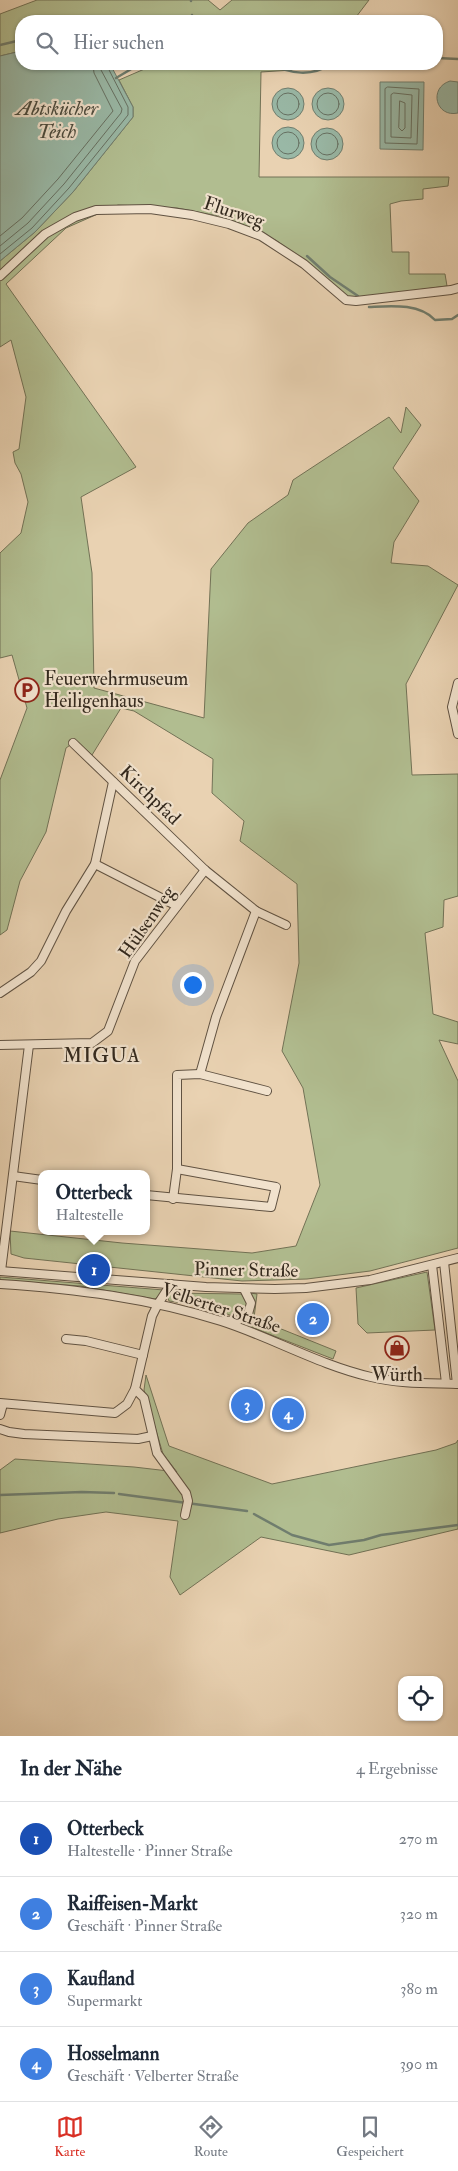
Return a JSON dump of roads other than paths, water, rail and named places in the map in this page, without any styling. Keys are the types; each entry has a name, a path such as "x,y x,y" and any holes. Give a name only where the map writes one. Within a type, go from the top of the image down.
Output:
{"street":[{"name":"Flurweg","path":"0,276 45,234 62,224 85,213 122,208 150,209 192,215 229,224 261,236 304,264 346,300 356,301 458,288"},
{"path":"458,683 452,707 458,734"},
{"name":"Kirchpfad","path":"73,743 206,870 256,911 286,925"},
{"path":"0,993 31,972 41,961 66,911 95,864 113,782"},
{"path":"95,864 177,906"},
{"name":"Hülsenweg","path":"0,1045 92,1043 108,1031 136,961 206,870"},
{"path":"200,1074 216,1017 256,911"},
{"path":"0,1271 29,1045"},
{"path":"173,1199 177,1169 177,1075 200,1074 267,1091"},
{"path":"150,1196 271,1207 276,1188 177,1169"},
{"path":"13,1176 38,1179"},
{"path":"0,1200 10,1202"},
{"name":"Pinner Straße","path":"0,1271 244,1289 306,1288 370,1280 458,1258"},
{"path":"444,1262 458,1384"},
{"path":"432,1265 446,1384"},
{"name":"Velberter Straße","path":"0,1284 78,1290 158,1304 221,1321 370,1377 416,1383 458,1384"},
{"path":"0,1415 1,1403 115,1413 128,1404 135,1389 152,1316 171,1284"},
{"path":"221,1321 239,1320 248,1314 250,1302 244,1289"},
{"path":"66,1339 86,1341 143,1354"},
{"path":"135,1389 144,1398 159,1458 183,1488 187,1497 186,1511"},
{"path":"0,1429 24,1434 138,1439 152,1436"}],"water":[{"name":"Abtskücher Teich","path":"15,52 15,70 113,70 133,107 133,117 73,192 35,232 0,261 0,56"},
{"path":"450,81 458,82 458,113 444,111 438,102 439,90"},
{"path":"380,82 424,82 423,150 380,149"},
{"path":"288,88 300,92 304,104 300,116 288,120 276,116 272,104 276,92"},
{"path":"328,88 340,92 344,104 340,116 328,120 316,116 312,104 316,92"},
{"path":"288,127 300,131 304,143 300,155 288,159 276,155 272,143 276,131"},
{"path":"327,128 339,132 343,144 339,156 327,160 315,156 311,144 315,132"}],"waterway":[{"path":"0,45 15,41"},
{"path":"443,58 458,59"},
{"path":"116,78 130,70"},
{"path":"286,70 301,73 319,70"},
{"path":"307,256 330,277 358,296"},
{"path":"369,307 395,306 413,308 435,320 452,319 458,315"},
{"path":"0,1495 82,1492 114,1493"},
{"path":"119,1494 247,1511"},
{"path":"254,1514 292,1535 329,1545 364,1540 381,1535 458,1525"}],"place":[{"name":"Feuerwehrmuseum Heiligenhaus","path":"27,690"},
{"name":"Otterbeck","path":"94,1270"},
{"name":"Raiffeisen-Markt","path":"313,1319"},
{"name":"Würth","path":"397,1348"},
{"name":"Kaufland","path":"247,1405"},
{"name":"Hosselmann","path":"288,1414"}],"district":[{"name":"MIGUA","path":"102,1055"}]}
